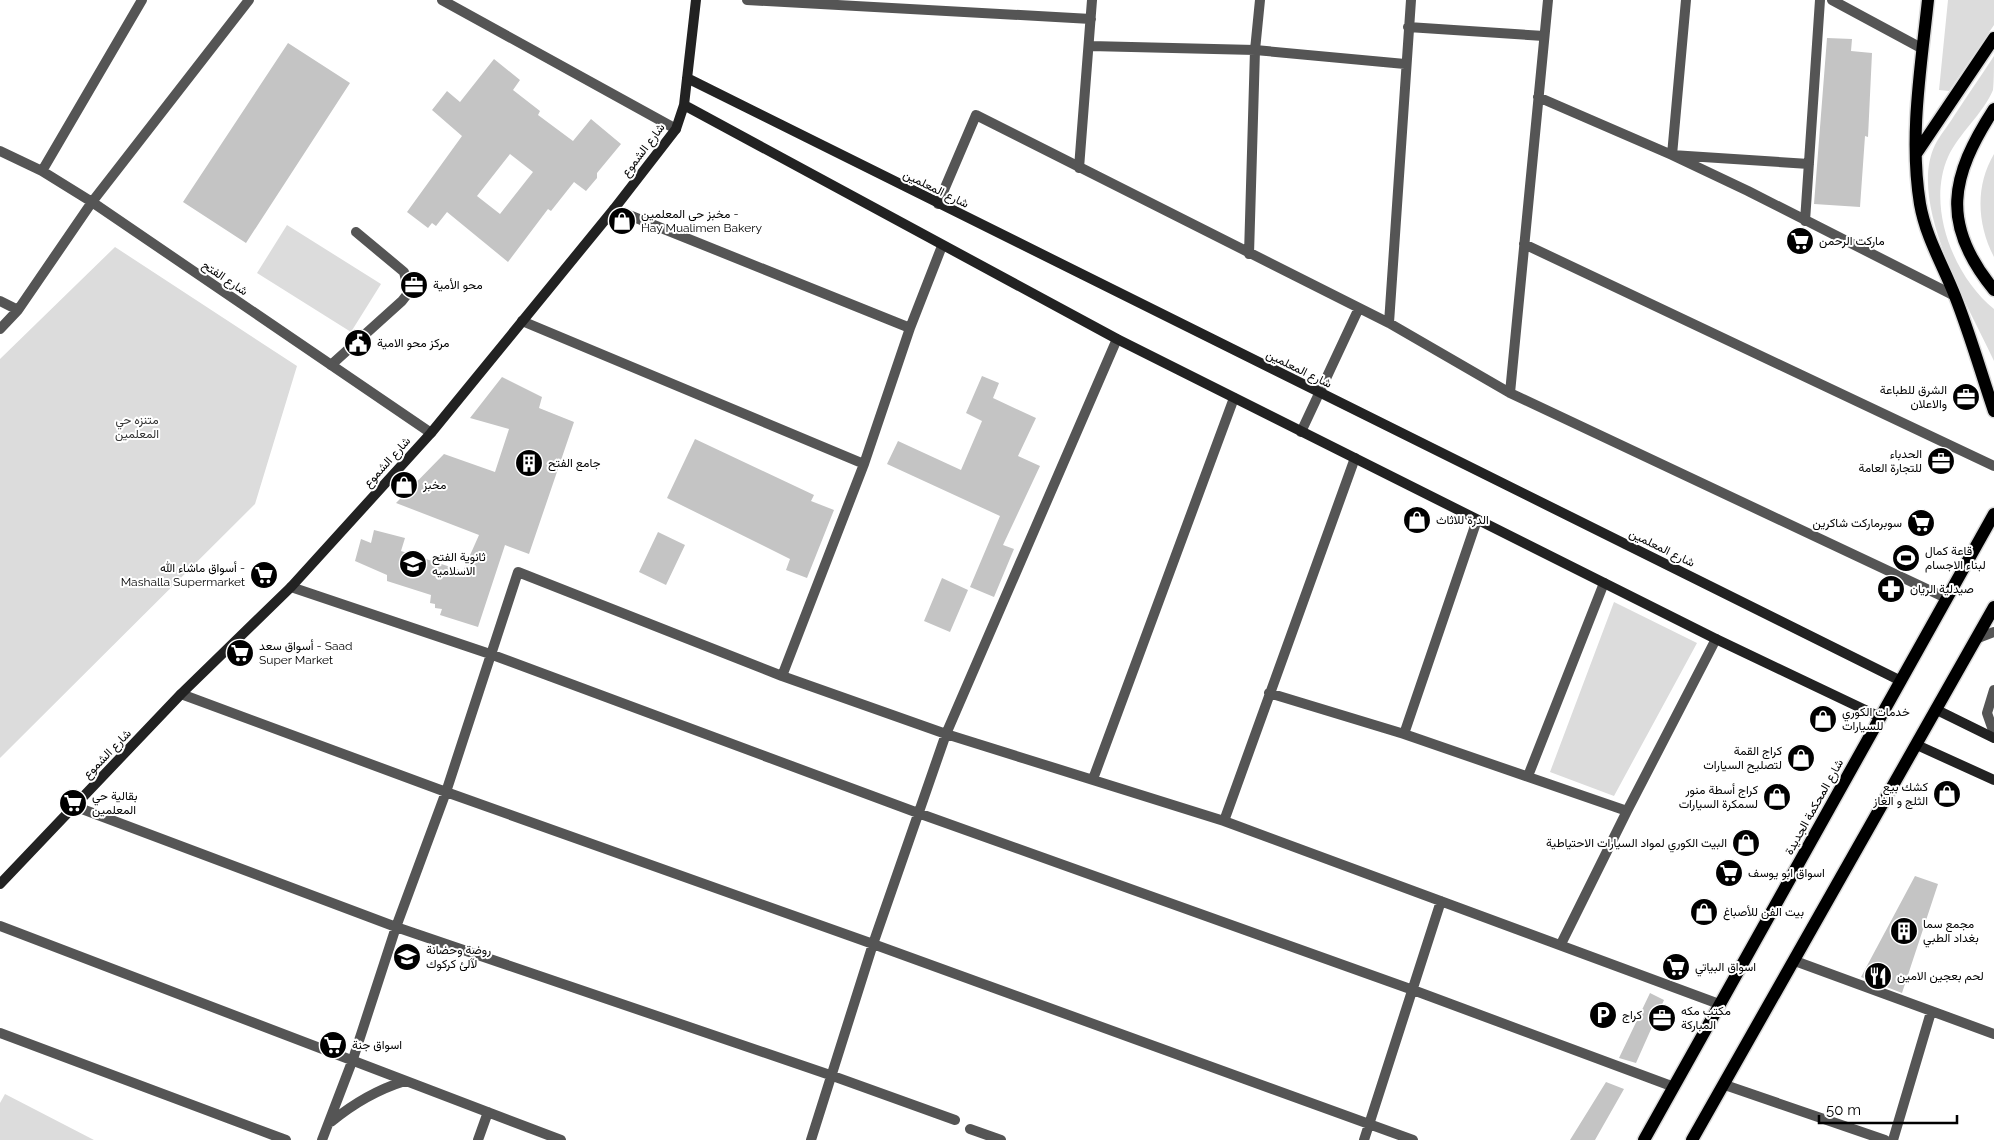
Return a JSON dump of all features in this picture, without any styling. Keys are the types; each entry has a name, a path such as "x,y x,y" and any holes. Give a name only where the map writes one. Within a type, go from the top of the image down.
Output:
{"main road":[{"path":"1928,0 1922,49 1916,135 1916,176 1925,226 1955,296 1994,411"},
{"path":"1916,154 1994,38"},
{"path":"1994,109 1966,157 1957,197 1957,211 1965,244 1972,259 1994,290"},
{"name":"شارع المحكمة الجديدة","path":"1644,1140 1994,514"},
{"path":"1692,1140 1795,962 1994,607"}],"street":[{"path":"42,171 142,0"},
{"path":"0,329 18,310 92,202 249,0"},
{"path":"442,0 676,129"},
{"name":"شارع الشموع","path":"0,884 181,694 291,587 431,433 614,209 676,129 684,105 696,0"},
{"path":"747,0 1091,19"},
{"path":"1079,168 1090,46 1092,0"},
{"path":"1250,254 1255,50 1260,0"},
{"path":"1389,323 1410,0"},
{"path":"1510,393 1548,0"},
{"path":"1672,155 1686,0"},
{"path":"1805,221 1820,0"},
{"path":"1832,0 1922,49"},
{"path":"1408,26 1544,36"},
{"path":"1090,46 1255,50 1405,64"},
{"name":"شارع المعلمين","path":"687,78 1901,681"},
{"path":"1538,97 1672,155 1748,191 1955,296"},
{"path":"684,105 1117,339 1716,639 1880,717"},
{"path":"938,204 976,115 1389,323 1510,393 1946,598"},
{"name":"شارع الفتح","path":"0,151 42,171 92,202 431,433"},
{"path":"1672,155 1808,164"},
{"path":"614,209 910,328"},
{"path":"331,365 402,301 409,292 404,272 356,232"},
{"path":"1524,244 1994,466"},
{"path":"782,676 864,464 910,328 942,246"},
{"path":"0,301 18,310"},
{"path":"1301,432 1359,308"},
{"path":"522,321 864,464"},
{"path":"811,1140 873,944 946,734 1117,339"},
{"path":"1093,779 1234,398"},
{"path":"1224,821 1355,458"},
{"path":"1404,734 1477,520"},
{"path":"322,1140 353,1060 396,927 446,792 518,572 782,676 946,734 1224,821 1719,1004"},
{"path":"1528,776 1604,583"},
{"path":"291,587 490,654 918,813 1413,990 1674,1087"},
{"path":"1978,638 1994,632"},
{"path":"1561,944 1716,639"},
{"path":"1994,690 1987,713 1994,733"},
{"path":"181,694 446,792 873,944 1413,1140"},
{"path":"1270,694 1404,734 1627,811"},
{"path":"1937,710 1994,738"},
{"path":"1917,745 1994,780"},
{"path":"74,806 396,927 830,1075 955,1120"},
{"path":"1364,1140 1441,901"},
{"path":"0,926 561,1140"},
{"path":"1795,962 1994,1034"},
{"path":"1893,1140 1931,1012"},
{"path":"0,1033 286,1140"},
{"path":"329,1124 351,1106 378,1090 405,1081"},
{"path":"1724,1085 1885,1140"},
{"path":"478,1140 488,1112"},
{"path":"970,1129 1002,1140"}],"green space":[{"path":"1948,0 1994,0 1994,25 1949,91 1939,90"},
{"path":"1994,56 1993,90 1989,99 1958,140 1948,157 1942,177 1940,197 1942,219 1956,260 1967,279 1994,309 1994,361 1957,284 1935,225 1929,196 1928,169 1937,141"},
{"path":"1994,154 1994,257 1984,231 1980,205 1984,179"},
{"path":"287,225 381,284 351,332 257,273"},
{"name":"متنزه حي المعلمين","path":"115,247 297,366 255,504 0,758 0,359"},
{"path":"1614,602 1697,643 1614,796 1550,772"},
{"path":"5,1094 94,1140 0,1140 0,1103"}],"building":[{"path":"1827,38 1852,39 1851,51 1872,53 1868,137 1865,136 1860,207 1814,204"},
{"path":"288,43 350,83 246,243 183,202"},
{"path":"494,59 520,80 513,90 540,111 538,115 573,141 591,119 621,144 597,173 597,178 586,191 574,182 551,211 548,209 508,262 447,212 436,226 432,223 428,228 407,212 462,136 432,110 447,91 460,102","holes":["510,154 533,172 500,214 477,196"]},
{"path":"982,376 999,383 993,398 1036,418 1018,456 1040,466 1003,545 1014,549 994,597 970,587 1000,516 887,464 898,441 961,470 982,421 966,413"},
{"name":"جامع الفتح","path":"502,377 542,397 539,408 574,422 529,554 505,545 478,627 440,615 442,609 435,608 435,604 430,603 431,595 387,581 387,575 355,561 361,539 371,543 374,530 405,538 401,551 463,571 479,535 396,503 444,454 495,472 509,429 470,418"},
{"path":"695,439 814,495 811,501 834,510 807,578 786,570 790,559 667,498"},
{"path":"658,532 685,545 666,585 639,572"},
{"path":"942,578 968,590 950,632 924,621"},
{"name":"مجمع سما بغداد الطبي","path":"1915,876 1938,884 1902,993 1861,977"},
{"path":"1650,993 1664,1000 1636,1063 1619,1058"},
{"path":"1606,1082 1624,1089 1595,1140 1570,1140"}],"place":[{"name":"مخبز حي المعلمين - Hay Mualimen Bakery","path":"622,221"},
{"name":"ماركت الرحمن","path":"1800,241"},
{"name":"محو الأمية","path":"414,285"},
{"name":"مركز محو الامية","path":"358,343"},
{"name":"الشرق للطباعة والاعلان","path":"1966,397"},
{"name":"الحدباء للتجارة العامة","path":"1941,461"},
{"name":"جامع الفتح","path":"529,463"},
{"name":"مخبز","path":"404,485"},
{"name":"الدرة للاثاث","path":"1417,520"},
{"name":"سوبرماركت شاكرين","path":"1921,523"},
{"name":"قاعة كمال لبناء الاجسام","path":"1906,558"},
{"name":"ثانوية الفتح الاسلاميه","path":"413,564"},
{"name":"أسواق ماشاء الله - Mashalla Supermarket","path":"264,575"},
{"name":"صيدلية الريان","path":"1891,589"},
{"name":"أسواق سعد - Saad Super Market","path":"240,653"},
{"name":"خدمات الكوري للسيارات","path":"1823,719"},
{"name":"كراج القمة لتصليح السيارات","path":"1801,758"},
{"name":"كشك بيع الثلج و الغاز","path":"1947,794"},
{"name":"كراج أسطة منور لسمكرة السيارات","path":"1777,797"},
{"name":"بقالية حي المعلمين","path":"73,803"},
{"name":"البيت الكوري لمواد السيارات الاحتياطية","path":"1746,843"},
{"name":"اسواق ابو يوسف","path":"1729,873"},
{"name":"بيت الفن للأصباغ","path":"1704,912"},
{"name":"مجمع سما بغداد الطبي","path":"1904,931"},
{"name":"روضة وحضانة لآلئ كركوك","path":"407,957"},
{"name":"اسواق البياتي","path":"1676,967"},
{"name":"لحم بعجين الامين","path":"1878,976"},
{"name":"كراج","path":"1603,1015"},
{"name":"مكتب مكه المباركة","path":"1662,1018"},
{"name":"اسواق جنة","path":"333,1045"}]}
